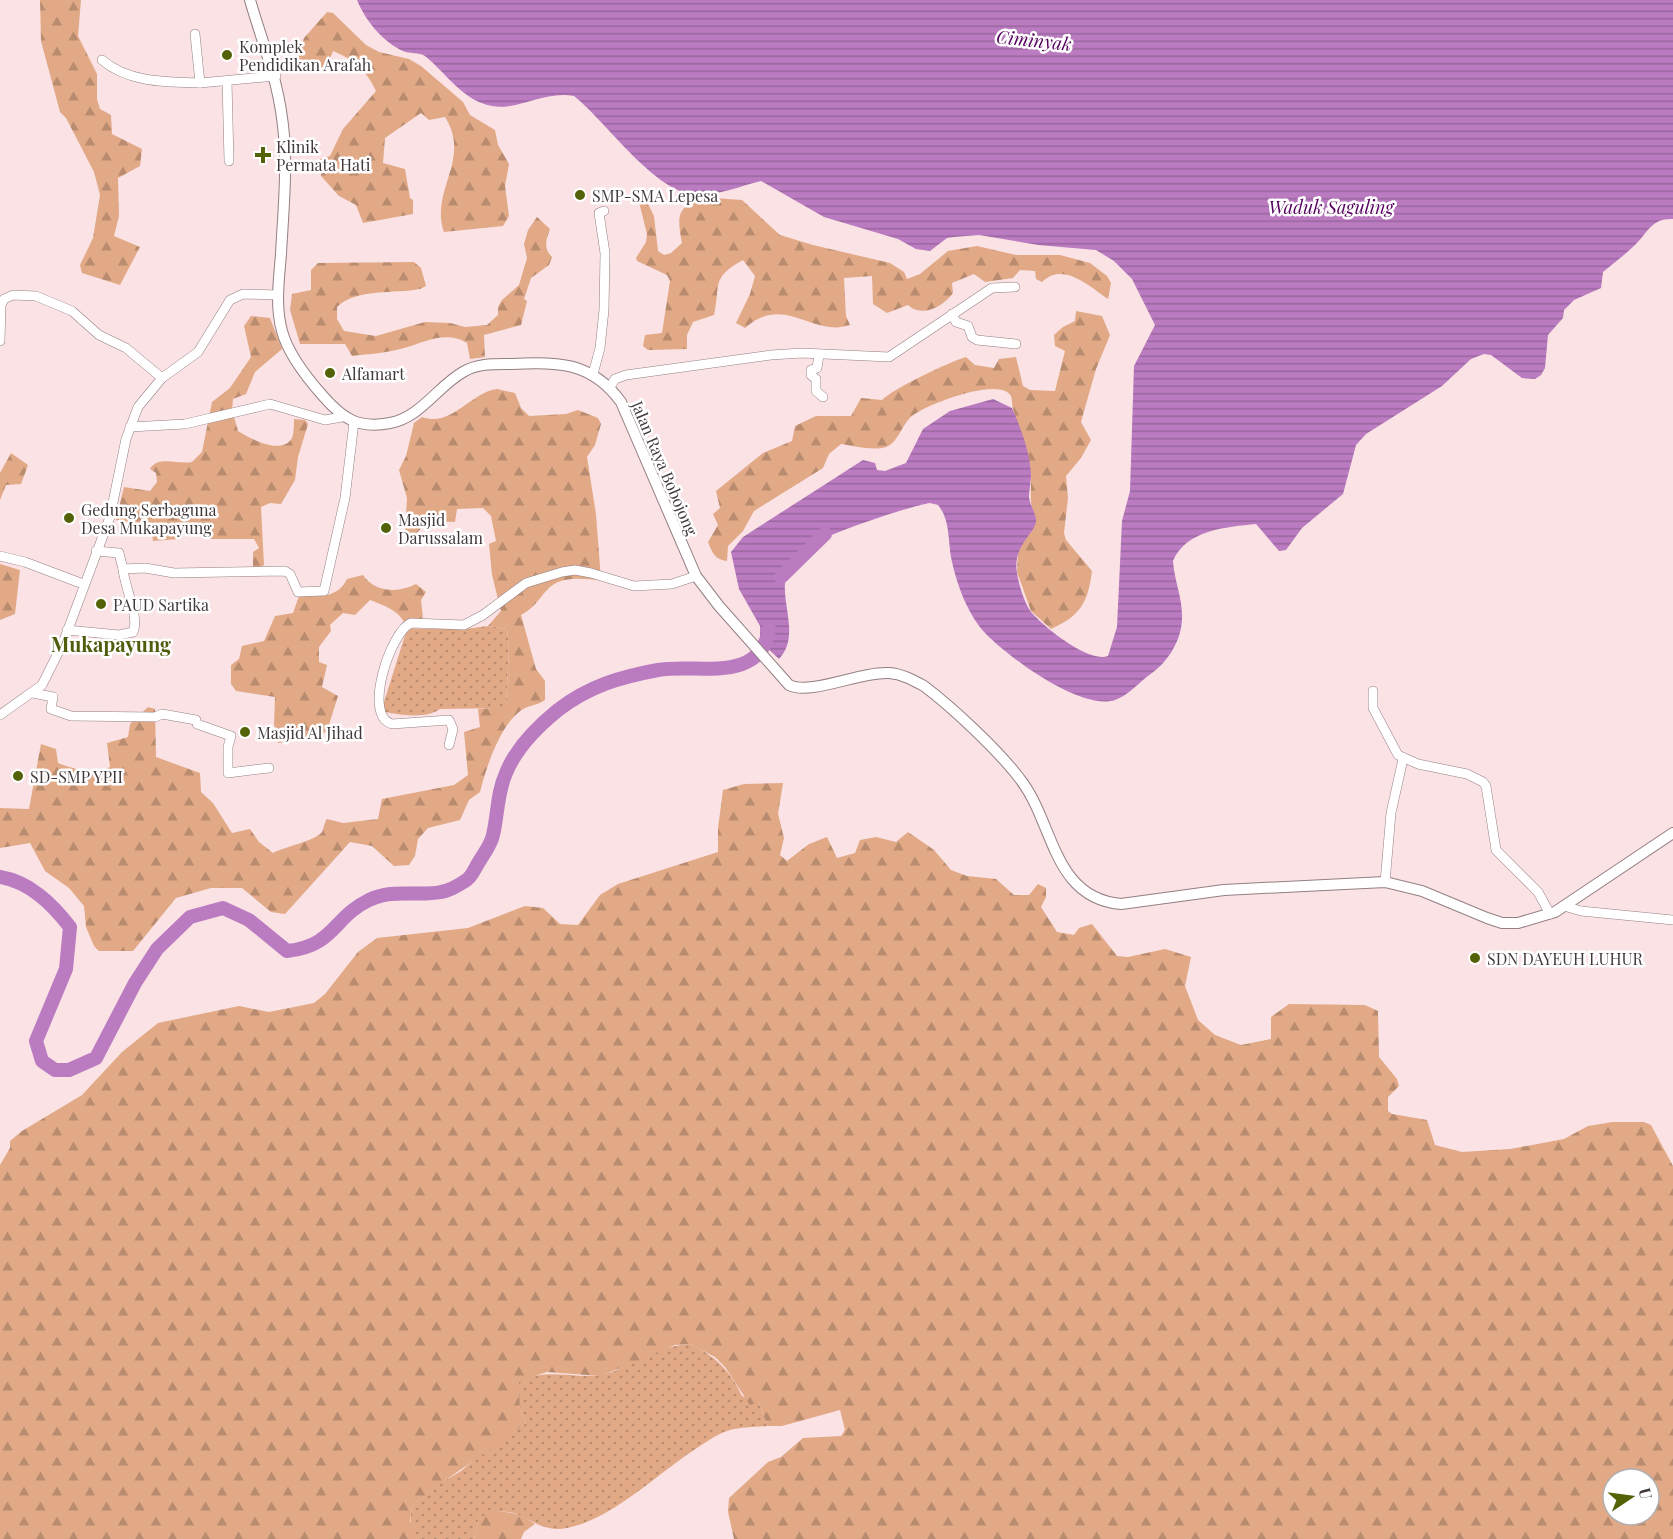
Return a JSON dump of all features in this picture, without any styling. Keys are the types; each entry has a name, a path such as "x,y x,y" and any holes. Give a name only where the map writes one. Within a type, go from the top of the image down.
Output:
{"main road":[{"name":"Jalan Raya Bobojong","path":"250,0 276,76 284,137 284,200 278,295 282,332 287,345 310,380 342,417 354,422 376,425 397,422 422,407 461,373 482,365 562,364 593,374 610,387 626,412 696,576 779,674 795,688 888,673 908,678 924,686 1020,778 1034,802 1065,872 1087,893 1106,903 1132,904 1224,890 1385,882"},
{"path":"1385,882 1422,891 1503,923 1532,921 1564,906 1673,833"}],"street":[{"path":"195,34 200,83"},
{"path":"102,60 128,75 164,82 200,83 276,76"},
{"path":"227,81 229,161"},
{"path":"593,374 602,328 605,253 599,213 604,211"},
{"path":"610,387 615,379 626,375 771,355 889,357 992,288 1015,287"},
{"path":"0,715 33,693 47,676 67,630 118,488 130,427 138,407 162,378 198,352 234,297 243,294 278,295"},
{"path":"0,341 1,305 4,299 13,295 36,296 72,311 86,326 126,348 162,378"},
{"path":"952,314 956,322 968,326 972,337 977,340 1016,344"},
{"path":"819,355 817,368 811,370 811,375 816,379 816,391 823,397"},
{"path":"130,427 185,424 270,404 325,420 342,417"},
{"path":"123,569 145,568 174,573 285,571 290,574 298,592 324,591 345,498 354,422"},
{"path":"67,630 119,634 134,632 134,617 124,582 119,552 96,551"},
{"path":"0,556 25,562 83,584"},
{"path":"449,745 453,732 449,720 392,724 384,721 378,711 381,683 398,633 404,626 411,623 464,625 483,615 526,583 562,572 574,570 591,573 634,586 672,584 696,576"},
{"path":"1373,690 1373,708 1394,749 1403,759 1467,774 1483,782 1496,850 1538,892 1550,914"},
{"path":"33,693 53,697 51,709 71,716 155,717 162,714 196,720 197,724 231,736 228,747 228,773 269,768"},
{"path":"1385,882 1391,813 1403,759"},
{"path":"1564,906 1581,911 1673,920"}],"green space":[{"path":"40,0 81,0 78,36 97,74 97,99 100,109 111,115 112,134 142,149 140,166 118,178 119,216 114,236 140,247 120,285 82,273 80,265 93,238 100,195 94,172 66,118 60,112 41,41"},
{"path":"327,12 333,13 366,45 379,52 409,59 421,66 463,102 470,115 495,130 498,145 509,164 505,186 509,216 503,226 444,232 441,216 442,202 453,161 454,147 452,133 445,117 429,120 421,113 385,138 383,163 405,169 410,198 413,200 413,214 363,223 356,205 339,196 321,176 320,159 330,156 343,129 376,91 359,66 333,51 327,67 302,68 296,63 304,38"},
{"path":"714,198 742,200 780,235 890,263 904,272 907,279 920,274 948,251 977,246 1016,255 1060,255 1090,263 1107,276 1111,283 1108,299 1084,282 1067,275 1050,276 1042,282 1036,279 1035,271 1020,270 1013,278 985,282 974,274 952,283 953,293 944,303 932,309 920,311 908,305 887,313 873,304 872,276 844,278 846,316 850,325 823,326 786,315 773,315 759,318 745,328 736,323 750,294 755,276 743,260 721,277 714,315 693,322 687,335 687,349 648,350 643,346 645,335 662,333 670,281 667,275 637,261 636,258 646,242 647,234 639,202 646,200 654,216 658,251 664,255 671,253 682,243 679,223 683,210 694,202"},
{"path":"537,217 550,229 546,247 552,257 549,265 531,278 524,299 527,301 521,325 484,335 485,357 470,359 467,343 451,337 436,338 391,351 352,356 345,344 300,344 290,310 292,294 311,290 311,270 318,263 414,262 421,268 426,286 420,289 365,294 345,301 337,307 337,319 344,331 376,336 425,322 450,323 465,327 487,325 498,315 498,307 502,300 519,285 527,258 524,244 528,230"},
{"path":"1076,311 1102,316 1110,335 1096,369 1081,422 1091,440 1081,458 1066,476 1068,498 1064,533 1066,540 1092,571 1085,600 1069,619 1051,629 1031,611 1017,572 1018,551 1036,519 1031,501 1030,470 1011,398 1007,392 998,389 959,395 920,411 909,419 894,442 886,447 870,448 841,444 829,454 823,468 754,511 743,531 728,546 727,561 720,559 713,552 708,542 718,525 713,514 720,508 716,491 763,453 792,441 795,426 816,416 851,416 861,398 882,400 922,376 966,357 975,365 994,368 999,359 1016,357 1023,386 1030,390 1055,391 1065,351 1055,346 1054,335 1075,321"},
{"path":"251,316 270,318 282,349 255,372 246,394 233,399 232,410 238,431 273,446 287,443 292,438 294,419 305,420 308,424 298,457 295,480 281,504 270,503 261,507 264,565 256,569 253,567 253,552 259,548 254,539 204,539 201,534 182,533 179,539 153,541 152,534 146,525 116,520 124,487 150,491 157,482 156,473 150,469 158,462 192,462 202,452 212,402 230,388 251,357 244,326"},
{"path":"497,389 515,393 521,408 529,416 566,414 578,410 598,418 601,424 595,445 587,457 596,514 601,580 567,579 560,581 549,588 533,606 521,615 536,669 545,681 545,700 522,710 505,728 490,760 480,792 469,800 460,820 428,828 418,839 415,856 409,865 394,866 372,846 350,842 285,914 271,912 242,888 211,888 176,898 133,951 99,951 94,946 86,927 84,906 69,888 45,871 30,843 0,848 0,808 29,809 41,744 56,749 58,763 84,770 104,769 110,767 107,743 128,737 130,724 148,707 155,709 156,757 200,773 201,792 213,803 232,833 250,829 259,842 273,853 318,835 322,832 327,819 343,823 378,819 382,799 454,785 468,775 464,732 480,727 478,709 506,707 509,647 507,629 488,626 501,611 492,575 489,544 496,541 491,516 483,508 457,509 455,522 427,521 412,539 405,531 407,498 399,470 406,456 414,423 422,417 442,418 452,414 478,396"},
{"path":"11,453 28,465 21,484 6,485 0,500 0,473"},
{"path":"0,564 20,570 15,614 0,620"},
{"path":"363,575 374,585 388,590 402,589 416,584 426,592 421,600 424,628 407,629 397,613 370,600 355,615 343,613 330,625 331,631 319,647 319,662 327,665 322,687 338,696 327,731 319,736 278,743 274,724 275,697 236,691 231,684 231,665 239,659 242,646 264,641 275,616 293,613 299,596 327,595 338,590 347,579"},
{"path":"488,626 507,629 509,647 506,708 440,709 420,715 385,712 383,705 407,629 465,629"},
{"path":"783,783 778,814 784,838 780,855 787,861 809,844 827,837 837,858 855,853 860,840 876,837 896,842 908,832 934,850 951,870 967,876 996,879 1014,895 1029,895 1038,884 1046,888 1046,897 1041,907 1057,932 1074,935 1079,928 1092,924 1117,956 1128,957 1165,949 1191,957 1185,986 1198,1020 1215,1035 1241,1045 1271,1039 1271,1017 1289,1004 1365,1005 1378,1011 1379,1057 1397,1079 1399,1086 1388,1097 1388,1111 1392,1114 1427,1120 1435,1145 1462,1152 1510,1149 1564,1139 1588,1126 1613,1122 1644,1122 1651,1125 1673,1166 1673,1539 734,1539 728,1512 729,1498 768,1462 781,1457 803,1438 841,1436 845,1430 840,1410 782,1426 767,1426 759,1402 750,1405 725,1367 715,1357 690,1344 675,1345 601,1376 547,1372 519,1381 520,1409 526,1423 412,1506 410,1521 419,1539 0,1539 0,1165 10,1148 10,1141 22,1131 82,1095 122,1052 158,1023 239,1006 269,1012 314,1003 325,994 358,952 377,938 468,928 525,906 543,908 560,924 578,925 600,895 618,884 718,852 718,828 723,790 744,784"},
{"path":"690,1344 721,1365 742,1396 759,1402 767,1426 725,1431 679,1460 617,1506 584,1523 554,1529 503,1511 478,1521 474,1539 419,1539 413,1532 412,1506 436,1486 461,1471 483,1452 526,1423 520,1409 518,1381 556,1374 603,1375 650,1353"},
{"path":"491,1511 514,1514 535,1524 524,1532 521,1539 474,1539 478,1521"}],"water":[{"name":"Waduk Saguling","path":"357,0 1673,0 1673,219 1655,223 1632,248 1603,272 1601,288 1574,300 1564,310 1563,318 1548,335 1545,368 1541,375 1535,379 1522,378 1491,355 1484,354 1471,359 1442,386 1366,434 1356,445 1343,494 1302,528 1286,550 1279,551 1256,524 1208,532 1187,543 1173,561 1182,608 1182,624 1174,648 1158,668 1120,698 1101,701 1084,698 1066,690 1029,669 987,635 969,609 956,577 945,517 938,505 930,503 882,516 839,532 820,540 798,554 785,583 789,632 785,651 779,659 760,641 760,626 739,589 731,552 743,537 863,460 875,463 877,470 885,471 906,463 923,429 950,411 993,399 1012,408 1029,458 1031,477 1029,497 1036,524 1021,547 1016,563 1019,583 1026,603 1037,618 1067,642 1089,654 1099,657 1108,656 1117,627 1122,521 1130,491 1134,366 1155,325 1132,279 1114,261 1096,250 1038,245 979,235 947,238 930,251 916,249 898,239 824,217 761,181 706,195 682,192 665,183 632,155 574,96 552,96 502,107 482,103 456,86 425,56 403,51 388,42 370,23"}],"waterway":[{"path":"781,577 825,534"},
{"path":"0,877 21,884 40,895 70,927 66,969 36,1041 42,1061 55,1070 69,1070 96,1058 135,983 157,949 190,917 223,908 249,920 287,951 303,948 325,937 357,907 378,896 432,893 453,888 470,877 492,839 501,788 515,755 535,731 558,710 593,689 631,676 658,670 724,668 740,665 753,658 763,647 769,629"}],"place":[{"name":"Komplek Pendidikan Arafah","path":"227,55"},
{"name":"Klinik Permata Hati","path":"263,155"},
{"name":"SMP-SMA Lepesa","path":"580,195"},
{"name":"Alfamart","path":"330,373"},
{"name":"Gedung Serbaguna Desa Mukapayung","path":"69,518"},
{"name":"Masjid Darussalam","path":"386,528"},
{"name":"PAUD Sartika","path":"101,604"},
{"name":"Masjid Al Jihad","path":"245,732"},
{"name":"SD-SMP YPII","path":"18,776"},
{"name":"SDN DAYEUH LUHUR","path":"1475,958"}],"district":[{"name":"Mukapayung","path":"111,643"}],"water label":[{"name":"Ciminyak","path":"1034,40"}]}
